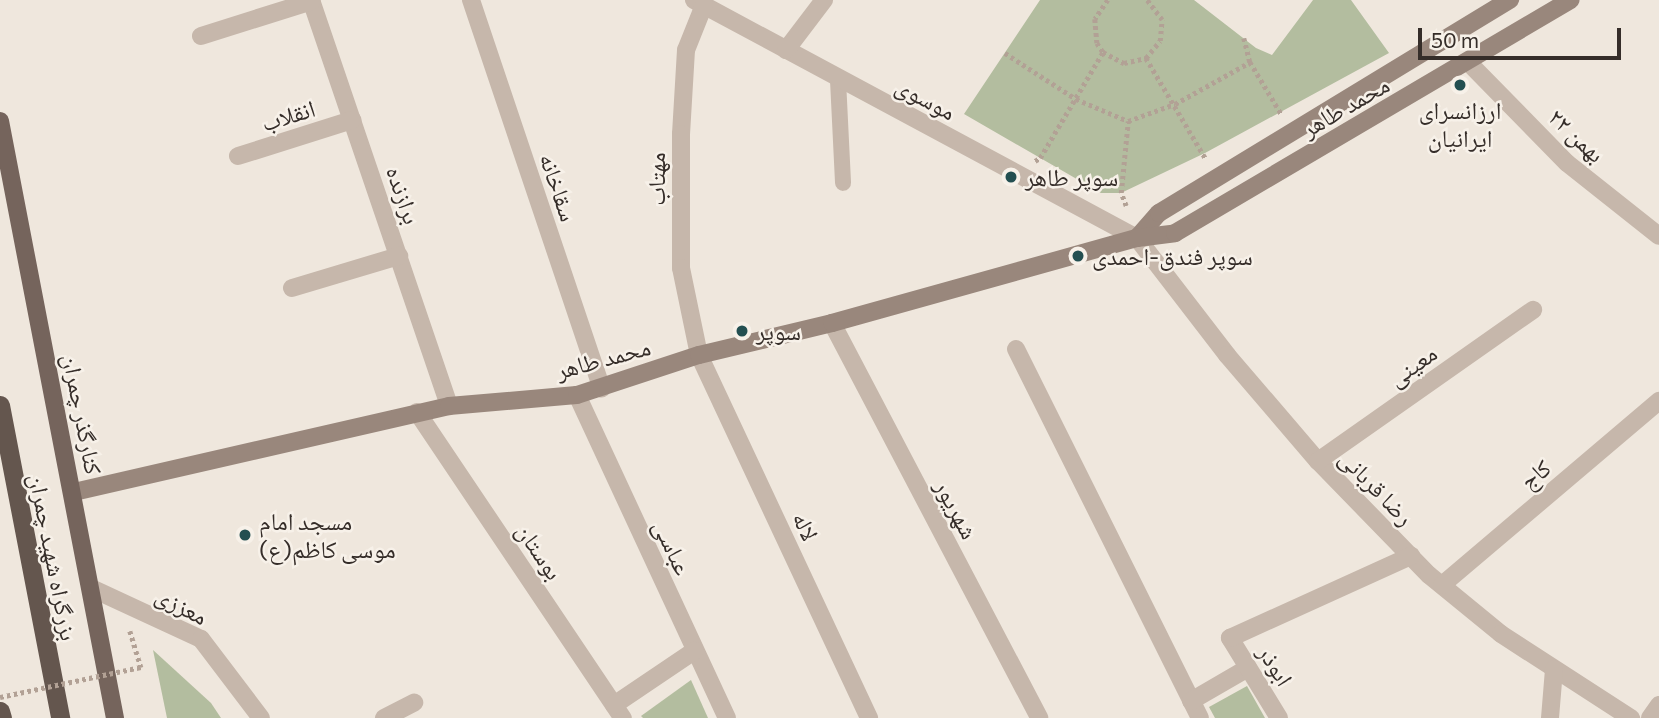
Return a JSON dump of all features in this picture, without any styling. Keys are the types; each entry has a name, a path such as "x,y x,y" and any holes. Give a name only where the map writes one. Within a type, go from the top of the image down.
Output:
{"highway":[{"name":"بزرگراه شهید چمران","path":"0,405 60,718"},
{"path":"0,711 2,718"}],"main road":[{"name":"محمد طاهر","path":"1136,238 1159,213 1510,0"},
{"name":"محمد طاهر","path":"74,492 417,412 449,406 577,395 699,355 832,323 1136,238 1175,233 1571,0"},
{"name":"کنارگذر چمران","path":"0,121 74,492 115,718"}],"street":[{"name":"سقاخانه","path":"471,0 602,389"},
{"path":"786,50 824,0"},
{"path":"201,36 312,1"},
{"name":"برازنده","path":"312,1 449,406"},
{"name":"موسوی","path":"699,3 1136,238"},
{"name":"مهتاب","path":"699,3 686,50 681,134 681,268 699,355"},
{"name":"۲۲ بهمن","path":"1468,62 1567,163 1659,236"},
{"name":"انقلاب","path":"238,156 352,120"},
{"name":"رضا قربانی","path":"1136,238 1227,355 1318,460 1411,556 1501,634 1631,718"},
{"path":"292,288 399,256"},
{"name":"معینی","path":"1318,460 1533,310"},
{"name":"شهریور","path":"832,323 1039,718"},
{"path":"1017,349 1200,718"},
{"name":"لاله","path":"699,355 869,718"},
{"name":"عباسی","path":"577,395 694,652 727,718"},
{"name":"کاج","path":"1442,584 1659,401"},
{"name":"بوستان","path":"417,412 619,711"},
{"name":"ابوذر","path":"1279,718 1230,638 1411,556"},
{"name":"معززی","path":"92,588 201,639 261,718"},
{"path":"619,711 694,652"},
{"path":"1191,701 1248,668"},
{"path":"1550,718 1554,669"},
{"path":"384,718 414,703"},
{"path":"1650,718 1659,705"}],"lane":[{"path":"838,80 842,183"}],"path":[{"path":"1108,0 1095,19 1097,43 1103,52 1124,63 1146,58 1155,51 1163,31 1157,10 1147,0"},
{"path":"1244,38 1250,62 1280,112"},
{"path":"1005,52 1076,99 1128,121 1175,104 1250,62"},
{"path":"1040,158 1103,52"},
{"path":"1146,58 1205,153"},
{"path":"1121,193 1128,121"},
{"path":"0,697 141,667 132,641"}],"green space":[{"path":"1040,0 1194,0 1256,48 1272,55 1313,0 1351,0 1389,53 1205,153 1121,193 1101,193 964,114"},
{"path":"153,650 211,703 221,718 167,718"},
{"path":"691,680 708,718 641,716"},
{"path":"1247,686 1265,718 1215,718 1209,707"}],"place":[{"name":"ارزانسرای ایرانیان","path":"1460,85"},
{"name":"سوپر طاهر","path":"1011,177"},
{"name":"سوپر فندق-احمدی","path":"1078,256"},
{"name":"سوپر","path":"742,331"},
{"name":"مسجد امام موسی کاظم(ع)","path":"245,535"}]}
